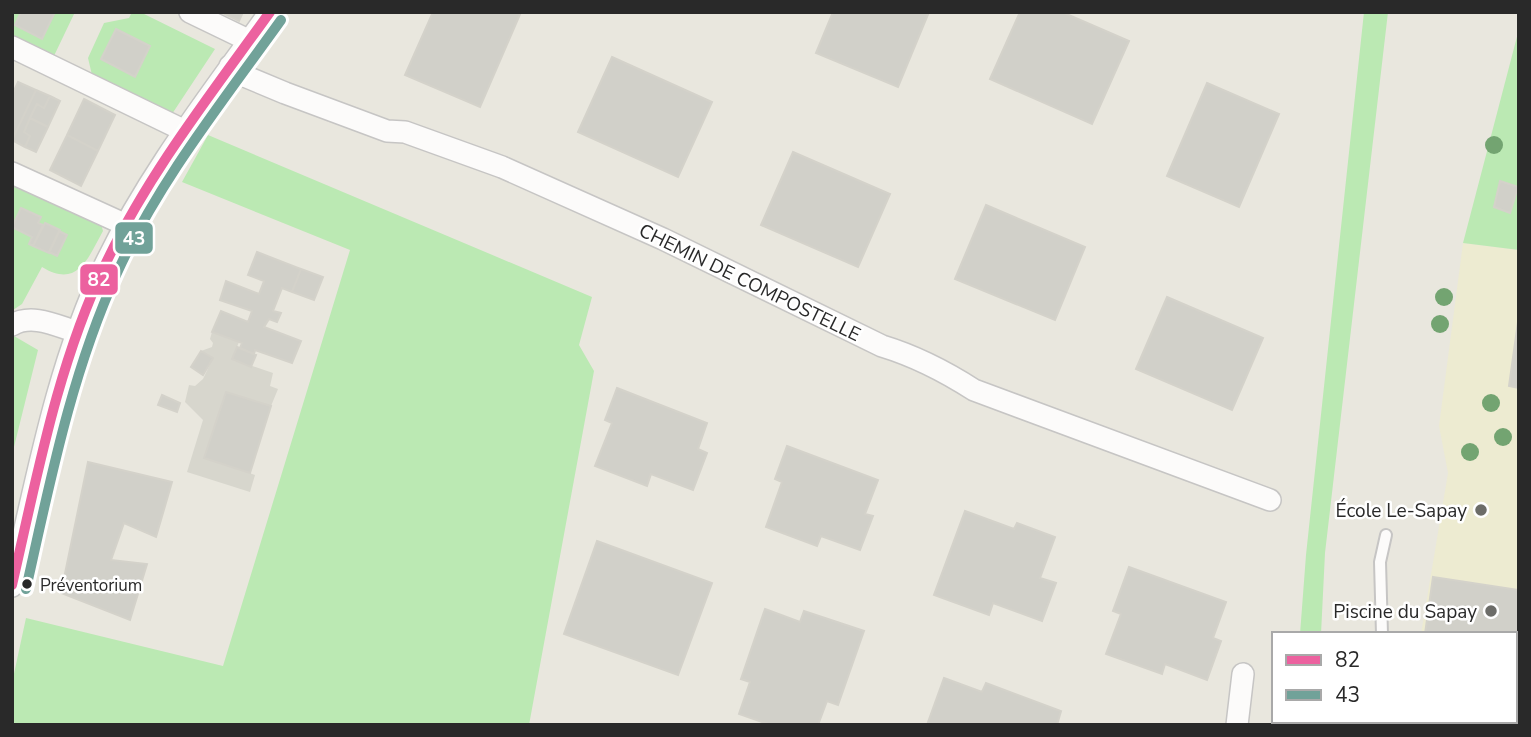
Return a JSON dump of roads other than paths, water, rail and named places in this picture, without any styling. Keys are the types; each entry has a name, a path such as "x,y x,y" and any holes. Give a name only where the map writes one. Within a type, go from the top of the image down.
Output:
{"street":[{"path":"190,12 250,41"},
{"path":"12,586 57,398 77,332 105,265 183,130 270,12"},
{"path":"12,47 183,130"},
{"name":"CHEMIN DE COMPOSTELLE","path":"230,66 242,75 285,93 387,131 405,132 502,167 587,204 883,346 904,353 974,390 1270,500"},
{"path":"12,173 126,225"},
{"path":"12,325 31,320 77,332"},
{"path":"1237,725 1243,674"}],"lane":[{"path":"1382,632 1380,562 1386,535"}],"place":[{"name":"École Le-Sapay","path":"1481,510"},
{"name":"Préventorium","path":"27,584"},
{"name":"Piscine du Sapay","path":"1491,611"}]}
